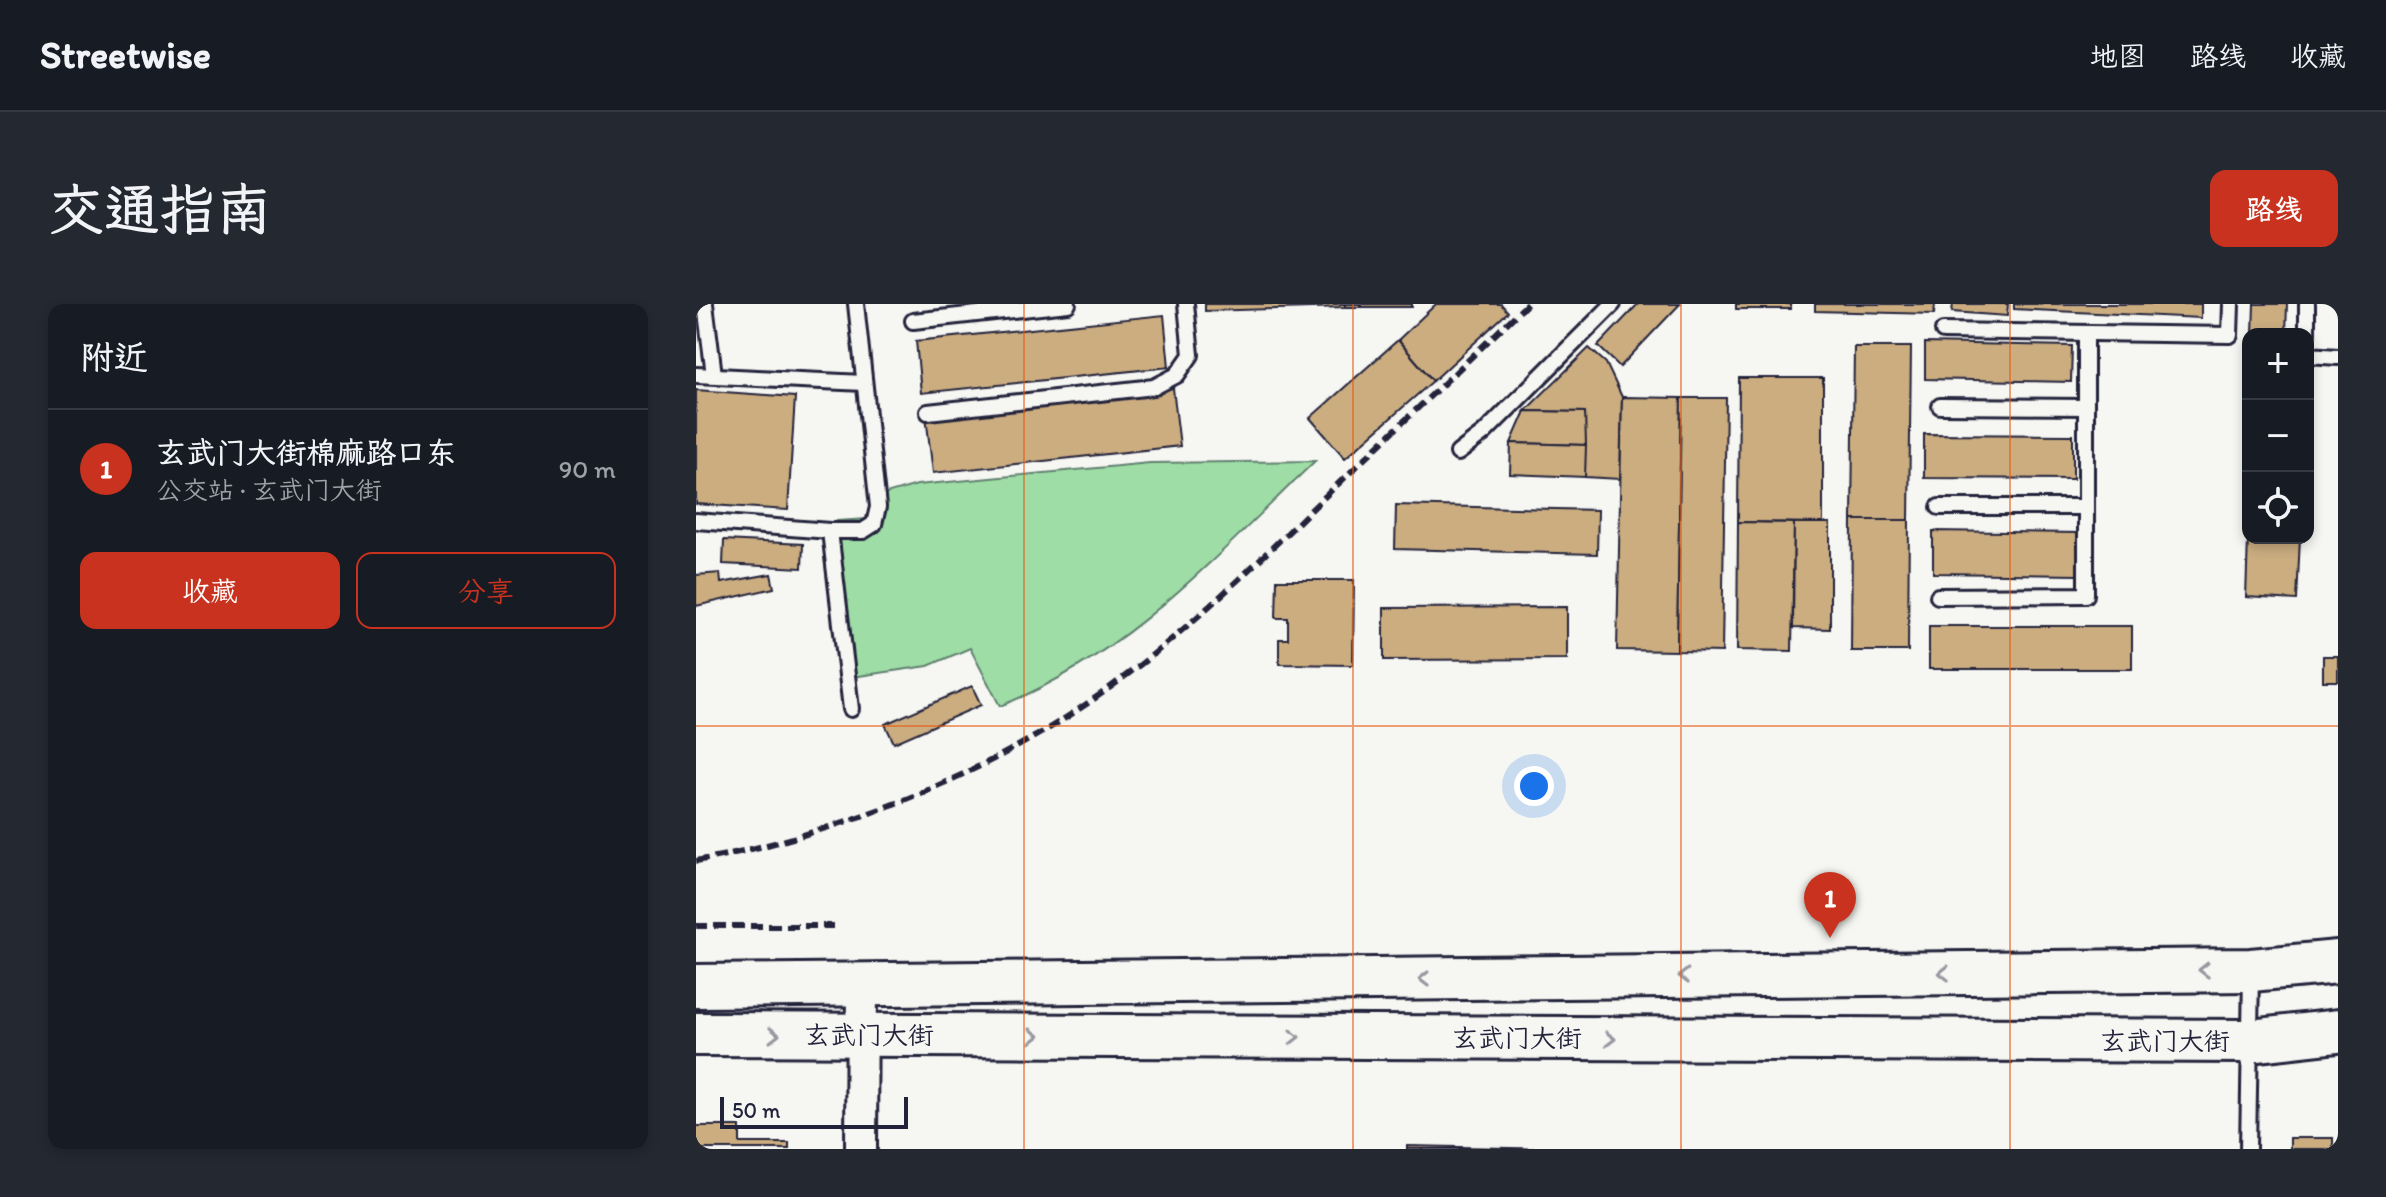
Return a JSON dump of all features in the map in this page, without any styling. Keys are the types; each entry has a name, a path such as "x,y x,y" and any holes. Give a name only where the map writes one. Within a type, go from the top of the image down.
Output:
{"main road":[{"name":"玄武门大街","path":"696,986 2251,970 2338,962"},
{"name":"玄武门大街","path":"696,1034 2250,1041 2338,1031"}],"street":[{"path":"861,1149 862,985"}],"lane":[{"path":"705,304 714,375"},
{"path":"696,521 830,531 863,531 874,524 878,507 856,304"},
{"path":"913,321 1068,304"},
{"path":"928,412 1154,387 1177,375 1191,355 1186,304"},
{"path":"1458,453 1484,433 1613,304"},
{"path":"1943,331 2230,335 2231,304"},
{"path":"2307,304 2307,328"},
{"path":"1938,596 2086,595 2086,333"},
{"path":"2314,355 2338,357"},
{"path":"696,375 864,383"},
{"path":"1940,406 2086,407"},
{"path":"1939,507 2086,507"},
{"path":"830,531 851,709"},
{"path":"2248,1149 2251,970"}],"green space":[{"path":"1315,461 1169,600 1089,660 1046,685 1000,706 970,648 928,666 851,677 837,521 868,519 879,496 917,485 1150,463"}],"building":[{"path":"1205,304 1345,304 1345,307 1205,311"},
{"path":"1345,304 1412,304 1412,307 1345,307"},
{"path":"1436,304 1501,304 1508,312 1433,381 1398,340"},
{"path":"1638,304 1680,304 1620,367 1598,346"},
{"path":"1736,304 1791,304 1791,309 1736,309"},
{"path":"1815,304 1935,304 1934,314 1815,311"},
{"path":"1953,304 2008,304 2007,316 1952,312"},
{"path":"2014,304 2201,304 2201,318 2014,309"},
{"path":"2254,304 2287,304 2286,328 2253,328"},
{"path":"1164,315 1169,367 921,393 916,341"},
{"path":"1398,340 1433,381 1345,458 1310,418"},
{"path":"1925,343 2072,346 2071,382 1925,379"},
{"path":"1854,347 1911,347 1909,520 1852,520"},
{"path":"1589,348 1606,363 1622,397 1620,479 1585,477 1585,412 1525,411"},
{"path":"1739,378 1823,378 1823,523 1738,522"},
{"path":"1173,388 1180,446 933,473 926,416"},
{"path":"696,390 795,397 788,510 696,504"},
{"path":"1622,397 1681,398 1677,651 1617,650"},
{"path":"1681,398 1726,398 1722,652 1677,651"},
{"path":"1525,411 1585,412 1586,445 1511,443"},
{"path":"1924,434 2073,435 2073,479 1924,478"},
{"path":"1511,443 1586,445 1585,477 1510,474"},
{"path":"1396,505 1598,510 1597,554 1395,549"},
{"path":"1852,520 1909,520 1908,651 1851,651"},
{"path":"1738,522 1794,523 1792,651 1737,650"},
{"path":"1794,523 1830,523 1830,629 1793,628"},
{"path":"1933,531 2079,533 2079,575 1933,573"},
{"path":"724,540 803,544 802,568 723,564"},
{"path":"2248,544 2300,544 2297,600 2246,597"},
{"path":"720,573 721,583 771,574 774,588 696,606 696,575"},
{"path":"1277,580 1354,580 1353,665 1279,664 1279,639 1288,639 1288,618 1276,618"},
{"path":"1567,607 1567,659 1384,660 1384,608"},
{"path":"1929,626 2132,626 2132,669 1929,669"},
{"path":"2323,656 2338,656 2338,681 2323,681"},
{"path":"972,686 981,705 894,743 885,724"},
{"path":"696,1126 740,1126 740,1143 789,1143 789,1149 696,1149"},
{"path":"2290,1138 2333,1138 2333,1149 2290,1149"},
{"path":"1407,1146 1559,1149 1407,1149"}],"railway":[{"path":"696,861 798,837 900,802 998,757 1088,703 1148,659 1204,611 1527,304"},
{"path":"696,926 834,926"}],"place":[{"name":"玄武门大街棉麻路口东","path":"1830,938"}]}
